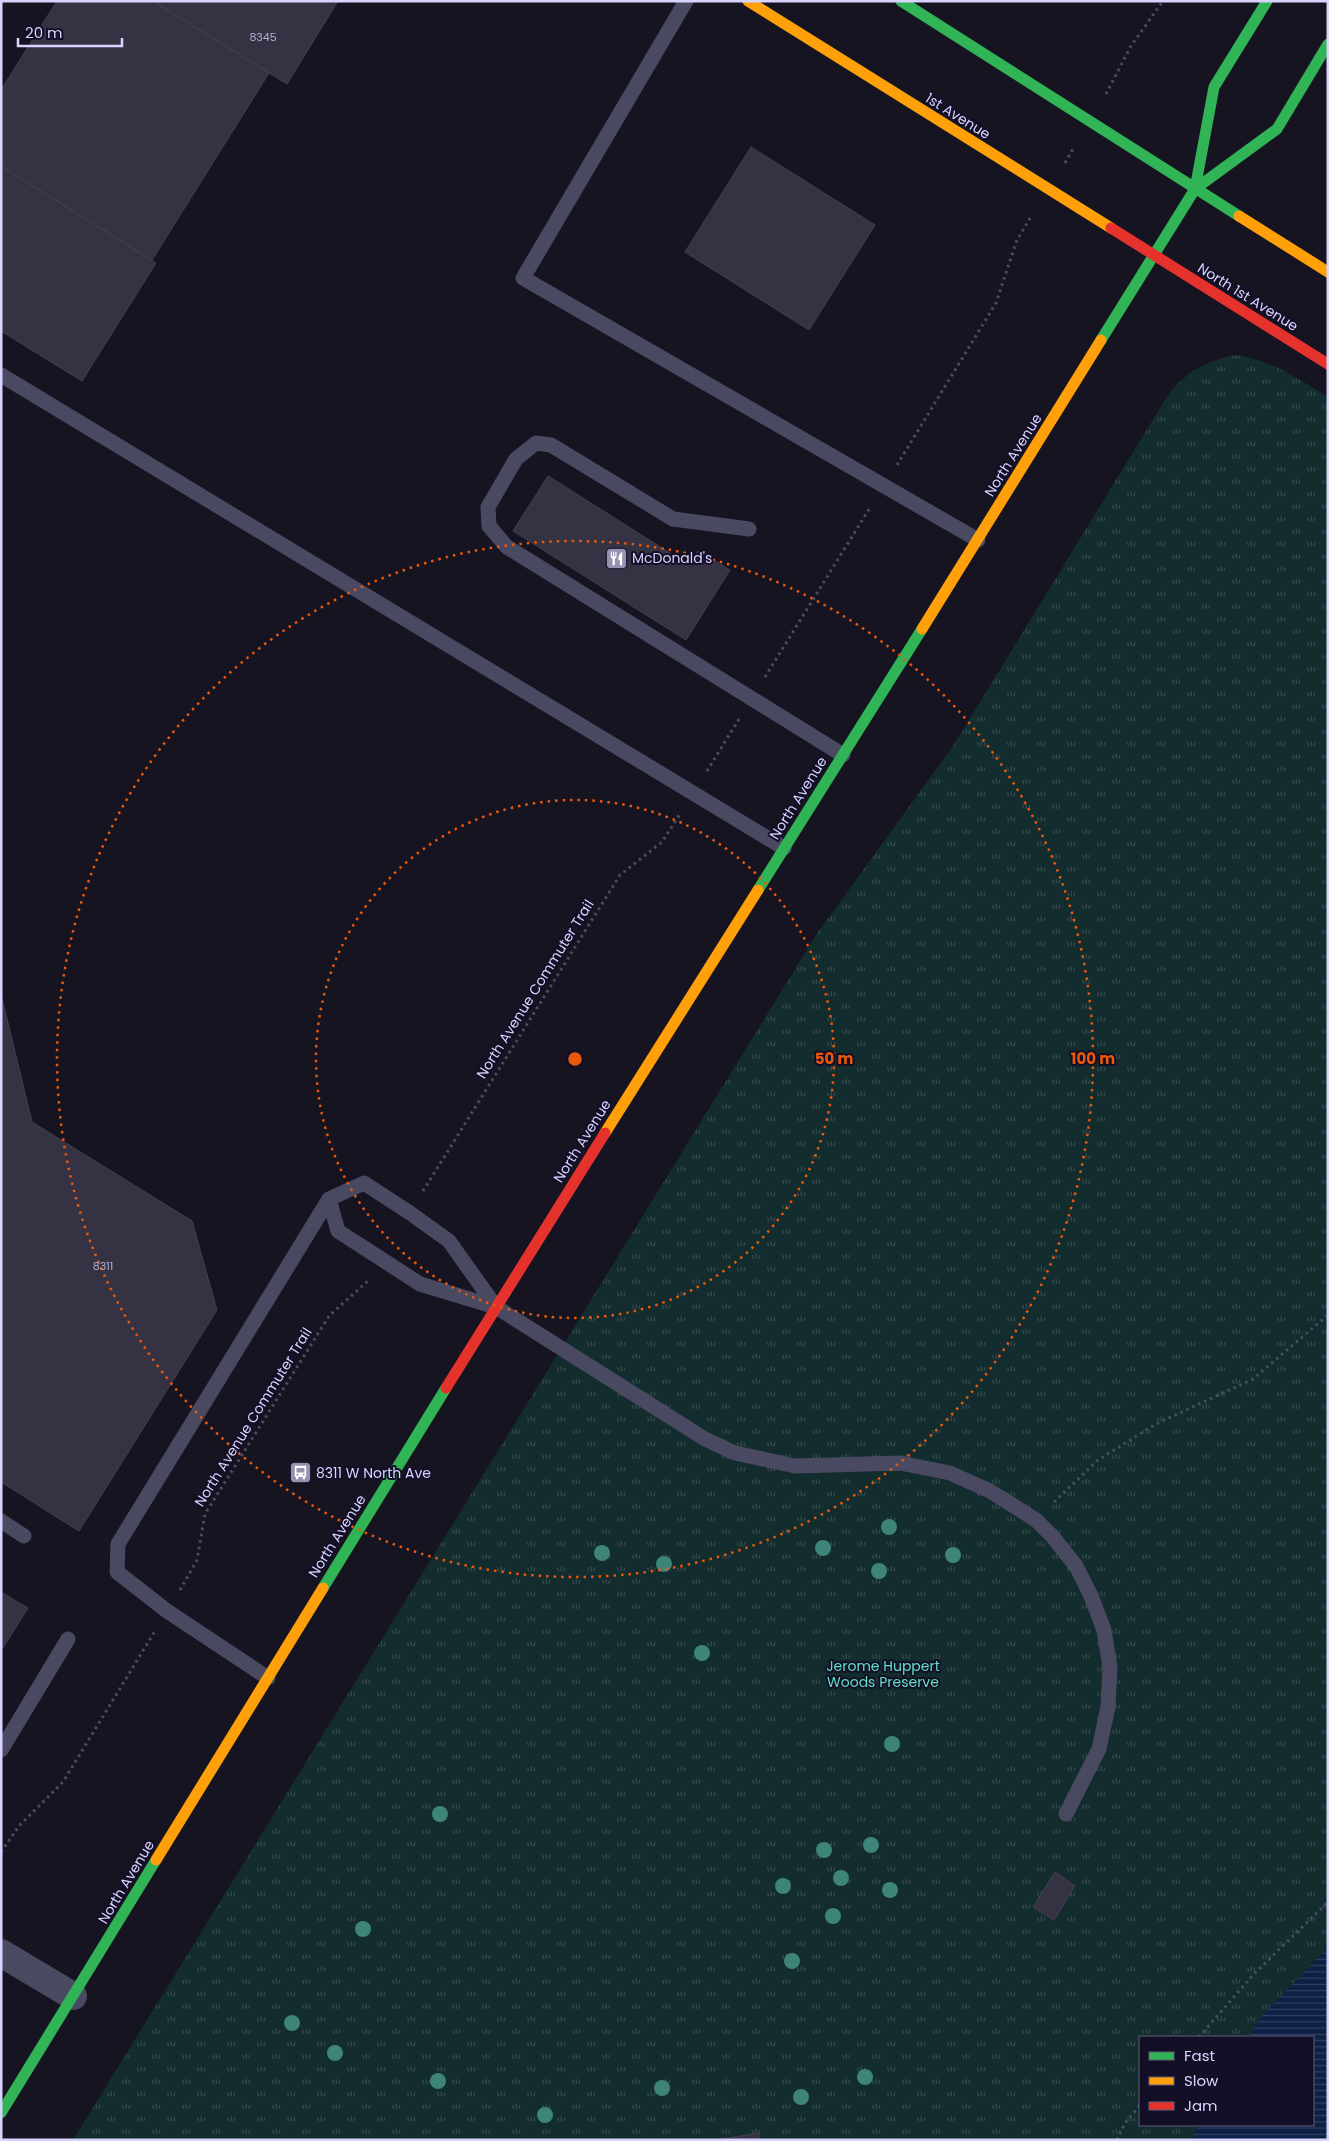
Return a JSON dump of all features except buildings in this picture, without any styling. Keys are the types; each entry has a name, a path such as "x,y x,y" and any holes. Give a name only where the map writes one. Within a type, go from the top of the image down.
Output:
{"main road":[{"name":"1st Avenue","path":"748,1 1153,256"},
{"path":"901,1 1328,272"},
{"name":"North Avenue","path":"1,2113 496,1306 978,540 1195,189 1214,87 1267,1"},
{"name":"North Avenue","path":"1195,189 1277,129 1328,44"},
{"name":"North 1st Avenue","path":"1153,256 1328,364"}],"street":[{"path":"1,1953 73,1996"}],"lane":[{"path":"686,1 523,278 978,540"},
{"path":"1,375 784,848"},
{"path":"748,529 673,519 551,444 536,444 516,459 488,507 489,526 506,547 843,755"},
{"path":"268,1678 167,1611 117,1572 118,1544 329,1199 364,1183 448,1241 496,1306"},
{"path":"329,1199 338,1231 420,1284 496,1306 706,1439 735,1453 795,1466 900,1462 950,1473 990,1491 1036,1520 1076,1566 1104,1630 1110,1667 1108,1707 1099,1749 1066,1814"},
{"path":"1,1521 24,1536"},
{"path":"1,1750 68,1639"}],"path":[{"path":"904,455 996,303 1022,230 1091,120 1115,79 1131,46 1163,1"},
{"path":"762,682 872,504"},
{"path":"706,773 744,711"},
{"name":"North Avenue Commuter Trail","path":"421,1194 620,874 662,842 684,809"},
{"name":"North Avenue Commuter Trail","path":"182,1585 197,1560 205,1514 329,1316 372,1278"},
{"path":"1036,1520 1098,1460 1156,1424 1253,1379 1328,1315"},
{"path":"1,1852 19,1826 63,1782 158,1625"},
{"path":"1200,2036 1253,1975 1328,1902"},
{"path":"1118,2140 1125,2122 1139,2106"}],"green space":[{"name":"Jerome Huppert Woods Preserve","path":"1235,355 1249,357 1273,365 1328,397 1328,2140 73,2140 816,935 953,746 1168,395 1189,374 1215,361"}],"water":[{"path":"1328,1947 1328,2133 1322,2140 1191,2140 1198,2126 1314,2126 1314,2036 1250,2036 1258,2020"}],"traffic: fast":[{"path":"901,1 1239,216"},
{"path":"1195,189 1214,87 1267,1"},
{"path":"1101,340 1195,189 1277,129 1328,44"},
{"path":"758,890 922,629"},
{"path":"323,1588 446,1388"},
{"path":"1,2113 156,1860"}],"traffic: slow":[{"path":"748,1 1111,228"},
{"path":"1239,216 1328,272"},
{"path":"922,629 1101,340"},
{"path":"605,1133 758,890"},
{"path":"156,1860 323,1588"}],"traffic: jam":[{"path":"1111,228 1328,364"},
{"path":"446,1388 605,1133"}],"place":[{"name":"McDonald's","path":"616,558"},
{"name":"8311 W North Ave","path":"300,1473"}]}
